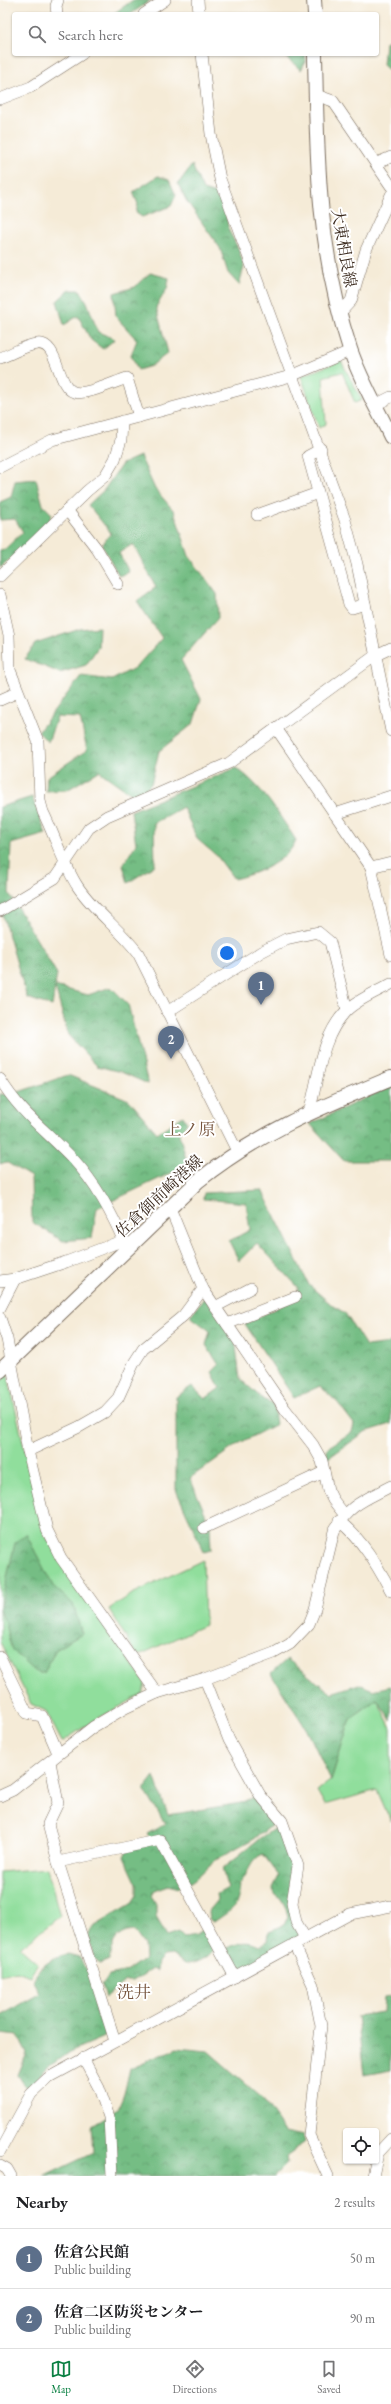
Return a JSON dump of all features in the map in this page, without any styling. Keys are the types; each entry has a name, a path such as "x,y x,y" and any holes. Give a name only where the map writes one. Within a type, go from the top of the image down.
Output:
{"main road":[{"path":"314,0 315,12"},
{"name":"大東相良線","path":"315,56 319,207 326,256 339,314 350,351 391,437"},
{"name":"佐倉御前崎港線","path":"5,1367 125,1244 170,1208 198,1180 237,1151 309,1112 391,1078"}],"street":[{"path":"56,12 58,0"},
{"path":"147,12 165,0"},
{"path":"198,0 199,12"},
{"path":"0,98 31,86 76,56"},
{"path":"202,56 211,134 220,179 291,376 321,449 345,520 365,604 391,731"},
{"path":"316,95 333,101 377,163 391,186"},
{"path":"377,163 391,157"},
{"path":"339,314 351,301 366,250 391,195"},
{"path":"1,356 37,344 44,344 50,349 66,387 73,392 84,392 126,378 139,417"},
{"path":"0,466 52,440 291,376 350,351"},
{"path":"376,405 391,397"},
{"path":"0,576 67,510 105,476 115,459 121,440 122,422"},
{"path":"321,449 308,456 349,604 352,608 365,604"},
{"path":"257,515 318,493"},
{"path":"67,510 97,549 118,584"},
{"path":"0,595 9,636 10,670 38,742 40,801 66,863 77,886 99,913 127,938 138,953 237,1151"},
{"path":"0,911 55,878 89,828 107,816 230,763 376,655 391,648"},
{"path":"0,700 18,692"},
{"path":"276,728 371,867 391,955"},
{"path":"335,814 391,796"},
{"path":"371,867 391,862"},
{"path":"167,1012 261,952 286,939 318,932 330,942 347,1010"},
{"path":"309,1112 317,1085 324,1046 332,1030 347,1010 390,985 391,997"},
{"path":"0,1079 16,1104 74,1160 98,1191 125,1244 15,1279 0,1281"},
{"path":"170,1208 203,1289 284,1409 313,1445 322,1461 330,1495 342,1517 378,1567 391,1591"},
{"path":"0,1308 15,1279"},
{"path":"215,1307 251,1288"},
{"path":"28,1451 80,1427 105,1412 118,1398 134,1363 143,1349 183,1316 203,1289"},
{"path":"227,1324 294,1297"},
{"path":"0,1318 7,1339 5,1367 28,1451 47,1530 61,1558 157,1693"},
{"path":"204,1528 324,1472"},
{"path":"0,1796 13,1790 50,1762 58,1753 94,1727 157,1693 205,1680 274,1653 290,1644 309,1624 315,1609 334,1531 342,1517 349,1508 391,1486"},
{"path":"0,1658 27,1713 42,1716 58,1753"},
{"path":"205,1680 229,1740 260,1795 282,1821 298,1866 292,1903 296,1922 305,1938"},
{"path":"50,1762 58,1803 48,1824 58,1862 115,2040"},
{"path":"58,1862 160,1840 235,1977"},
{"path":"0,2151 30,2094 40,2084 115,2040 350,1914 391,1906"},
{"path":"294,1944 312,1985 321,2026 310,2135 328,2176"},
{"path":"83,2058 100,2088 109,2117 112,2176"},
{"path":"373,2176 378,2153 391,2139"},
{"path":"0,2165 8,2169 11,2176"}],"green space":[{"path":"133,0 151,0 134,12 116,12"},
{"path":"391,39 391,72 383,65 385,42"},
{"path":"284,56 305,56 306,60 301,70"},
{"path":"192,165 203,190 216,194 225,209 229,231 239,250 244,267 239,285 228,273 220,248 186,200 178,184"},
{"path":"158,176 169,180 176,195 171,206 142,217 136,213 138,204 133,192"},
{"path":"150,273 169,278 167,289 156,307 168,353 151,366 138,370 131,355 137,340 116,317 114,293 135,287"},
{"path":"69,290 80,290 87,302 98,332 115,339 103,349 91,340 78,316 64,325 57,301"},
{"path":"341,361 362,400 355,403 342,372 323,377 326,424 319,428 301,376"},
{"path":"140,456 155,489 174,511 189,556 217,594 218,618 181,660 201,699 193,724 159,751 151,784 137,798 99,771 67,790 46,791 47,777 87,750 80,718 57,717 48,742 38,732 81,676 112,680 136,667 162,638 137,601 156,587 133,544 119,553 129,572 119,576 102,545 111,533 88,505 104,490 122,464"},
{"path":"36,479 43,505 52,514 46,531 0,568 0,550 5,549 23,532 15,519 0,520 0,502 11,497 15,481"},
{"path":"99,627 98,647 86,665 60,673 25,659 35,644 80,629"},
{"path":"236,768 262,792 296,840 286,855 270,866 234,879 217,856 197,839 183,807 154,823 155,865 128,883 123,865 136,844 131,811"},
{"path":"32,797 46,834 11,844 9,893 57,974 55,986 88,995 111,987 128,1004 148,1084 121,1072 97,1066 68,1035 55,987 52,1006 27,998 0,906 0,807"},
{"path":"68,1075 129,1100 157,1133 183,1116 187,1123 179,1134 188,1165 97,1208 92,1238 63,1241 32,1222 31,1177 6,1162 0,1164 0,1094 10,1095"},
{"path":"391,1086 391,1161 344,1161 310,1124"},
{"path":"262,1190 309,1285 333,1306 345,1313 366,1346 391,1343 391,1424 365,1432 327,1459 327,1448 352,1432 354,1424 338,1403 320,1386 294,1398 245,1324 298,1297 298,1287 257,1243 239,1261 229,1241 250,1230 246,1203 203,1199 204,1193"},
{"path":"205,1297 235,1339 240,1379 264,1400 273,1403 276,1424 238,1444 190,1478 210,1525 211,1550 204,1552 176,1490 176,1397 192,1386 205,1399 220,1388 212,1372 219,1365 206,1345 210,1331 190,1316"},
{"path":"7,1372 44,1534 145,1683 143,1694 93,1721 62,1742 46,1711 31,1704 0,1642 0,1379"},
{"path":"26,1534 53,1586 73,1604 82,1634 56,1649 44,1673 37,1673 12,1650 0,1607 15,1543"},
{"path":"203,1560 205,1625 137,1656 109,1609 132,1594"},
{"path":"287,1659 331,1693 359,1684 373,1690 391,1686 391,1720 377,1699 350,1719 331,1780 307,1730 271,1674"},
{"path":"377,1699 391,1728 391,1822 377,1790 325,1805 317,1791 331,1780 350,1719"},
{"path":"154,1776 168,1815 241,1803 259,1795 277,1820 256,1837 216,1860 189,1883 185,1885 183,1884 179,1888 168,1885 154,1890 151,1896 156,1905 156,1917 167,1936 179,1932 184,1937 196,1935 203,1928 214,1945 213,1951 200,1960 188,1964 184,1964 173,1955 164,1956 158,1962 157,1971 152,1969 133,1981 125,1981 106,1997 102,1985 109,1975 128,1971 145,1959 144,1945 134,1931 123,1934 119,1936 113,1944 109,1960 100,1964 94,1959 88,1935 95,1925 131,1904 137,1895 137,1884 124,1856 127,1851 152,1839 147,1834 165,1824 144,1789"},
{"path":"278,1826 296,1860 292,1903 304,1939 237,1977 224,1961 226,1949 246,1942 259,1946 268,1941 269,1931 282,1926 288,1918 284,1903 273,1892 273,1888 279,1876 263,1854 252,1863 239,1885 238,1899 234,1907 214,1922 209,1919 208,1912 218,1900 217,1894 228,1888 222,1869 260,1838"},
{"path":"47,1868 60,1916 20,1948 38,1964 30,1976 17,1971 0,1975 0,1872"},
{"path":"68,1954 79,1957 91,1975 106,2036 69,2052 47,2068 27,2089 18,2075 27,2053 18,2035 0,2033 0,2016 39,1994 33,1980 39,1970 57,1958"},
{"path":"391,1996 391,2070 364,2075 357,2016 383,2012 384,1997"},
{"path":"177,2048 208,2051 262,2098 285,2132 303,2136 305,2142 286,2156 287,2164 275,2176 45,2176 93,2153 91,2126 116,2110 123,2097 130,2068"}],"place":[{"name":"佐倉公民館","path":"261,1005"},
{"name":"佐倉二区防災センター","path":"171,1059"}],"district":[{"name":"上ノ原","path":"190,1129"},
{"name":"洗井","path":"134,1992"}]}
